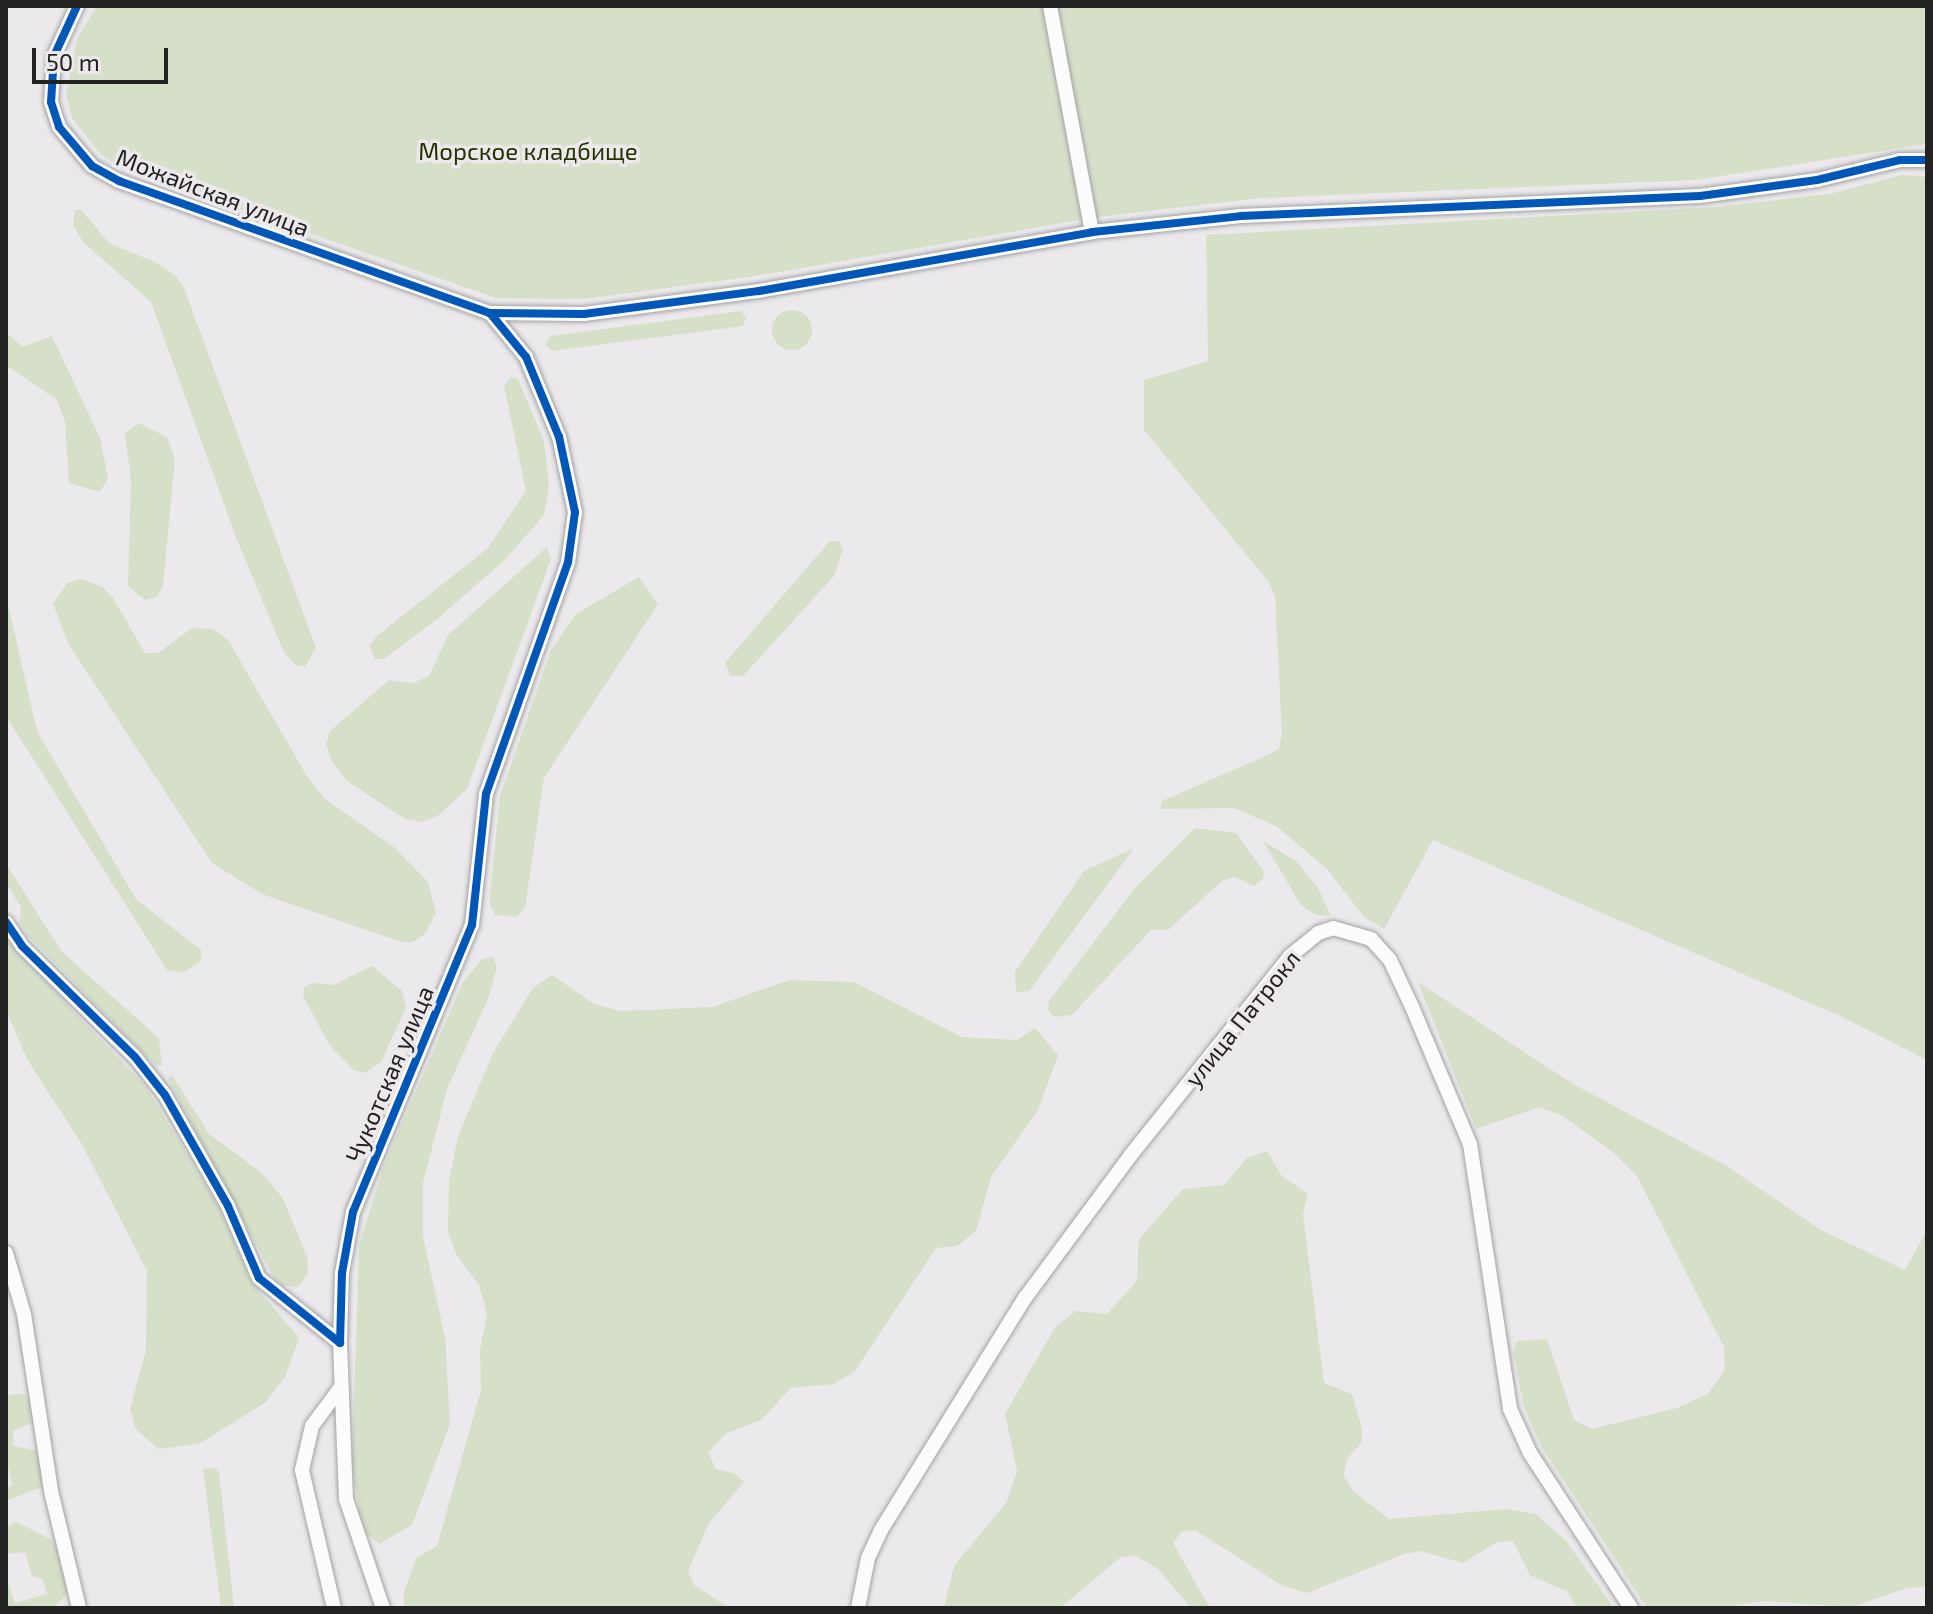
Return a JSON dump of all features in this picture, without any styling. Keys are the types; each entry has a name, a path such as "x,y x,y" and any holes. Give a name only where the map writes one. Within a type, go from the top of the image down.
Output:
{"street":[{"name":"Можайская улица","path":"77,6 54,56 51,102 59,127 92,166 119,181 490,313"},
{"path":"1050,6 1092,232"},
{"path":"490,313 584,314 721,296 1092,232 1241,216 1700,196 1817,180 1900,160 1927,160"},
{"name":"Чукотская улица","path":"383,1608 346,1499 340,1343 342,1273 353,1212 472,925 493,768 568,562 575,512 559,437 526,357 490,313"},
{"path":"6,922 22,946 135,1057 165,1095 228,1206 259,1278 340,1343"},
{"name":"улица Патрокл","path":"858,1608 868,1558 881,1530 1025,1298 1115,1175 1290,956 1311,937 1333,928 1371,939 1390,960 1412,1007 1470,1144 1510,1409 1530,1453 1631,1608"},
{"path":"6,1253 24,1314 51,1491 79,1608"},
{"path":"334,1608 302,1470 312,1426 341,1387"}],"green space":[{"name":"Морское кладбище","path":"97,6 1927,6 1927,144 1696,180 1261,198 1097,217 756,276 584,299 496,298 127,170 101,155 72,118 66,95 77,39"},
{"path":"1902,175 1927,177 1927,1060 1840,1016 1433,840 1384,929 1364,917 1327,869 1276,826 1234,808 1160,809 1162,801 1270,754 1279,748 1282,734 1275,596 1268,581 1144,430 1144,380 1208,361 1206,235 1716,207 1829,194"},
{"path":"75,210 81,210 109,243 157,263 175,275 184,288 316,648 305,667 295,665 284,652 237,540 151,302 83,242 73,225"},
{"path":"792,310 806,316 812,330 806,344 792,350 778,344 772,330 778,316"},
{"path":"741,311 746,317 743,326 552,351 545,344 550,336"},
{"path":"6,333 23,347 52,336 100,438 108,478 100,492 69,483 65,422 57,400 6,365"},
{"path":"510,377 518,379 544,441 549,486 544,515 505,560 436,620 384,659 375,659 369,645 488,548 526,491 504,386"},
{"path":"139,423 167,437 175,459 163,586 157,597 145,600 128,586 131,481 125,433"},
{"path":"830,541 839,541 843,549 834,576 743,676 730,676 725,663"},
{"path":"547,547 551,559 467,789 439,815 422,822 405,819 347,781 332,762 326,744 330,731 389,680 413,683 429,676 448,635"},
{"path":"639,577 658,604 544,778 525,908 516,917 495,915 489,903 500,796 551,650 576,614"},
{"path":"81,579 102,587 113,598 145,653 158,653 192,628 213,629 228,640 308,778 325,799 395,848 428,882 436,913 424,935 411,943 398,941 262,894 212,863 69,645 53,604 67,583"},
{"path":"6,595 37,731 136,899 201,950 201,961 183,973 167,970 6,716"},
{"path":"1195,828 1236,833 1264,872 1263,879 1254,886 1234,877 1222,881 1168,930 1151,930 1072,1015 1054,1017 1048,1010 1049,1001 1134,889"},
{"path":"1263,841 1296,861 1318,888 1331,916 1316,915 1301,905"},
{"path":"1134,848 1029,991 1016,992 1015,972 1084,871"},
{"path":"6,864 62,952 159,1038 162,1066 155,1065 28,936 20,923 21,907 6,883"},
{"path":"6,940 147,1088 219,1208 250,1280 299,1338 285,1377 266,1402 199,1444 158,1449 136,1429 130,1409 146,1350 147,1271 83,1146 27,1059 6,1010"},
{"path":"493,957 497,967 488,999 447,1089 423,1183 423,1236 445,1338 450,1424 412,1525 379,1544 367,1534 360,1516 352,1465 359,1245 384,1165 463,982 482,959"},
{"path":"372,966 402,991 406,1008 381,1062 365,1073 354,1070 330,1046 303,996 304,987 313,983 333,985"},
{"path":"552,975 594,1004 621,1011 712,1007 790,980 854,982 962,1037 1017,1040 1035,1028 1058,1055 1038,1110 991,1177 976,1231 957,1246 936,1248 855,1371 834,1384 791,1388 761,1420 725,1434 708,1453 716,1469 736,1474 744,1482 709,1523 688,1571 694,1585 729,1608 405,1608 403,1594 417,1557 437,1546 481,1390 480,1350 487,1314 479,1285 456,1254 448,1232 449,1182 458,1136 493,1053 533,988"},
{"path":"1418,982 1573,1084 1725,1165 1821,1230 1905,1270 1927,1230 1927,1587 1907,1588 1852,1607 1762,1601 1722,1608 1647,1608 1541,1446 1524,1407 1513,1351 1517,1341 1547,1339 1574,1420 1592,1429 1677,1408 1709,1393 1725,1369 1724,1347 1637,1176 1614,1153 1563,1116 1539,1107 1476,1129"},
{"path":"172,1075 209,1134 262,1173 282,1197 307,1256 308,1274 298,1287 283,1286 273,1276 168,1079"},
{"path":"1267,1151 1281,1175 1308,1194 1303,1214 1324,1383 1352,1394 1362,1429 1362,1442 1347,1459 1344,1476 1353,1491 1389,1519 1507,1509 1536,1514 1567,1542 1614,1608 1577,1608 1568,1592 1530,1575 1513,1541 1497,1542 1463,1563 1420,1551 1404,1554 1307,1593 1283,1586 1195,1530 1181,1532 1173,1543 1210,1608 1191,1608 1158,1569 1136,1556 1121,1557 1060,1608 944,1608 954,1566 1006,1503 1017,1471 1005,1414 1056,1326 1076,1311 1107,1314 1137,1281 1139,1239 1183,1189 1224,1185 1247,1158"},
{"path":"20,1393 31,1401 34,1422 13,1431 13,1446 39,1451 45,1486 6,1501 6,1490 12,1485 6,1457 6,1396"},
{"path":"215,1468 219,1473 234,1608 221,1608 203,1469"},
{"path":"15,1521 54,1541 68,1593 53,1608 6,1608 6,1576 15,1603 47,1594 43,1579 32,1576 25,1552 6,1554 6,1528"}],"cycle path":[{"path":"77,6 54,56 51,102 59,127 92,166 119,181 490,313 584,314 759,291 1092,232 1241,216 1700,196 1817,180 1900,160 1927,160"},
{"path":"6,922 22,946 135,1057 165,1095 228,1206 259,1278 340,1343 342,1273 353,1212 472,925 486,794 568,562 575,512 559,437 526,357 490,313"}]}
